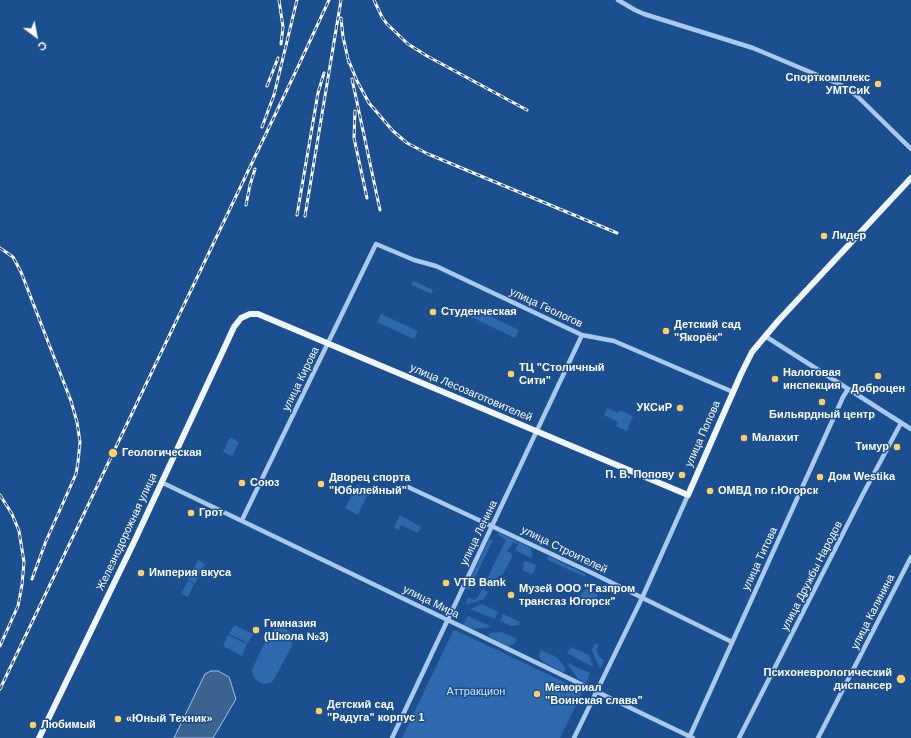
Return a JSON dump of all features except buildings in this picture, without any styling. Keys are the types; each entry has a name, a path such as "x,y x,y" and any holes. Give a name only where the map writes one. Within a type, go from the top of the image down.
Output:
{"main road":[{"name":"улица Попова","path":"688,495 748,358 765,336 911,178"},
{"name":"улица Лесозаготовителей","path":"246,315 258,314 688,495"},
{"name":"Железнодорожная улица","path":"39,738 234,327 241,318 246,315"}],"street":[{"path":"618,0 644,14 753,48 841,85 857,96 911,149"},
{"name":"улица Геологов","path":"376,244 414,260 436,266 582,335 614,341 733,392"},
{"name":"улица Кирова","path":"242,520 376,244"},
{"name":"улица Ленина","path":"392,738 538,432 582,335"},
{"path":"765,336 911,429"},
{"name":"улица Титова","path":"690,737 843,397 848,389"},
{"name":"улица Дружбы Народов","path":"740,738 901,423"},
{"name":"улица Мира","path":"161,482 690,737"},
{"name":"улица Строителей","path":"408,487 493,526 732,642"},
{"name":"улица Попова","path":"574,738 642,598 688,495"},
{"name":"улица Калинина","path":"818,738 911,557"}],"green space":[{"path":"413,281 433,290 431,294 411,285"},
{"path":"471,307 519,330 515,338 467,315"},
{"path":"381,314 418,331 414,339 377,322"},
{"path":"607,408 618,413 620,410 633,416 627,431 616,426 618,422 604,415"},
{"path":"230,437 239,442 232,456 223,452"},
{"path":"357,485 369,491 358,515 345,508"},
{"path":"400,515 421,527 418,533 401,525 399,530 394,528"},
{"path":"499,533 518,542 517,544 513,543 508,549 507,551 511,553 512,557 503,574 497,577 491,588 484,585 506,540 498,535"},
{"path":"489,540 493,540 469,590 466,588"},
{"path":"519,542 531,548 531,552 533,553 531,558 515,550"},
{"path":"549,556 585,574 585,577 546,559"},
{"path":"198,560 205,564 195,583 188,580"},
{"path":"525,561 536,565 533,573 531,574 522,570 524,566 522,565"},
{"path":"188,581 194,584 188,597 181,594"},
{"path":"482,589 488,592 484,599 465,605 468,597 474,600 478,597"},
{"path":"588,589 597,594 598,599 596,604 591,606 582,602 580,597 584,590"},
{"path":"482,604 498,612 495,619 470,609"},
{"path":"503,614 520,622 519,625 511,626 500,621"},
{"path":"468,616 492,627 473,629 463,625"},
{"path":"234,625 253,634 248,643 229,634"},
{"path":"282,627 293,636 292,646 273,681 264,684 255,679 252,670 269,634 272,630"},
{"name":"Аттракцион","path":"455,630 583,691 560,738 402,738 453,631"},
{"path":"502,632 517,639 514,644 508,646 488,636 490,633"},
{"path":"228,635 247,644 242,656 223,646"},
{"path":"595,643 599,645 596,650 599,657 604,660 600,669 592,650"},
{"path":"571,647 589,655 593,667 567,653"},
{"path":"541,650 558,658 565,668 565,671 563,672 543,662 539,656"},
{"path":"567,663 590,673 586,683 578,679"}],"shaded area":[{"path":"211,671 218,671 229,677 236,699 213,738 174,738 205,674"}],"railway":[{"path":"279,0 283,27 281,44"},
{"path":"262,127 274,95 297,0"},
{"path":"0,689 329,0"},
{"path":"305,216 341,0"},
{"path":"374,0 387,24 408,44 427,56 527,110"},
{"path":"341,18 343,37 349,63"},
{"path":"267,86 278,58"},
{"path":"348,59 357,81 369,103 393,131 407,143 428,154 617,233"},
{"path":"297,215 318,93 324,73"},
{"path":"352,79 380,210"},
{"path":"355,111 354,138 367,198"},
{"path":"246,205 255,169"},
{"path":"0,248 13,257 21,272 71,401 77,422 80,442 76,474 46,541 32,579"},
{"path":"0,495 12,514 19,531 24,562 18,606 0,646"}],"place":[{"name":"Спорткомплекс УМТСиК","path":"878,84"},
{"name":"Лидер","path":"824,236"},
{"name":"Студенческая","path":"433,312"},
{"name":"Детский сад \"Якорёк\"","path":"666,331"},
{"name":"ТЦ \"Столичный Сити\"","path":"511,374"},
{"name":"Доброцен","path":"878,376"},
{"name":"Налоговая инспекция","path":"775,379"},
{"name":"Бильярдный центр","path":"822,402"},
{"name":"УКСиР","path":"680,408"},
{"name":"Малахит","path":"744,438"},
{"name":"Тимур","path":"897,447"},
{"name":"Геологическая","path":"113,453"},
{"name":"П. В. Попову","path":"682,475"},
{"name":"Дом Westika","path":"820,477"},
{"name":"Союз","path":"242,483"},
{"name":"Дворец спорта \"Юбилейный\"","path":"321,484"},
{"name":"ОМВД по г.Югорск","path":"710,491"},
{"name":"Грот","path":"191,513"},
{"name":"Империя вкуса","path":"141,573"},
{"name":"VTB Bank","path":"446,583"},
{"name":"Музей ООО \"Газпром трансгаз Югорск\"","path":"511,595"},
{"name":"Гимназия (Школа №3)","path":"256,630"},
{"name":"Психоневрологический диспансер","path":"901,679"},
{"name":"Мемориал \"Воинская слава\"","path":"537,694"},
{"name":"Детский сад \"Радуга\" корпус 1","path":"319,711"},
{"name":"«Юный Техник»","path":"118,719"},
{"name":"Любимый","path":"33,725"}]}
